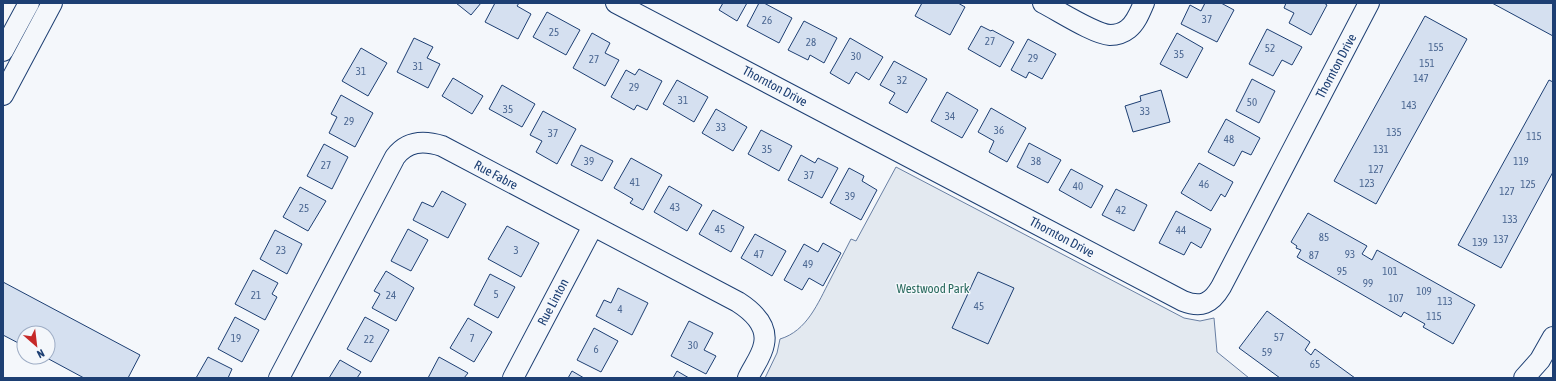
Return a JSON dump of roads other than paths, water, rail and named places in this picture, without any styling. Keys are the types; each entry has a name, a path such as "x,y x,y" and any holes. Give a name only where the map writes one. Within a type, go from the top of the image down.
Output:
{"street":[{"path":"3,51 29,3"},
{"path":"3,94 52,3"},
{"name":"Thornton Drive","path":"616,3 1176,297 1195,305 1209,301 1221,287 1369,3"},
{"path":"1043,3 1096,31 1110,35 1122,33 1128,29 1134,23 1144,3"},
{"name":"Rue Fabre","path":"279,378 390,166 399,152 406,146 425,142 442,146 751,310 763,330 765,343 748,378"},
{"name":"Rue Linton","path":"513,378 593,226"},
{"path":"1524,378 1540,360 1553,337"}],"park label":[{"name":"Westwood Park","path":"933,288"}]}
